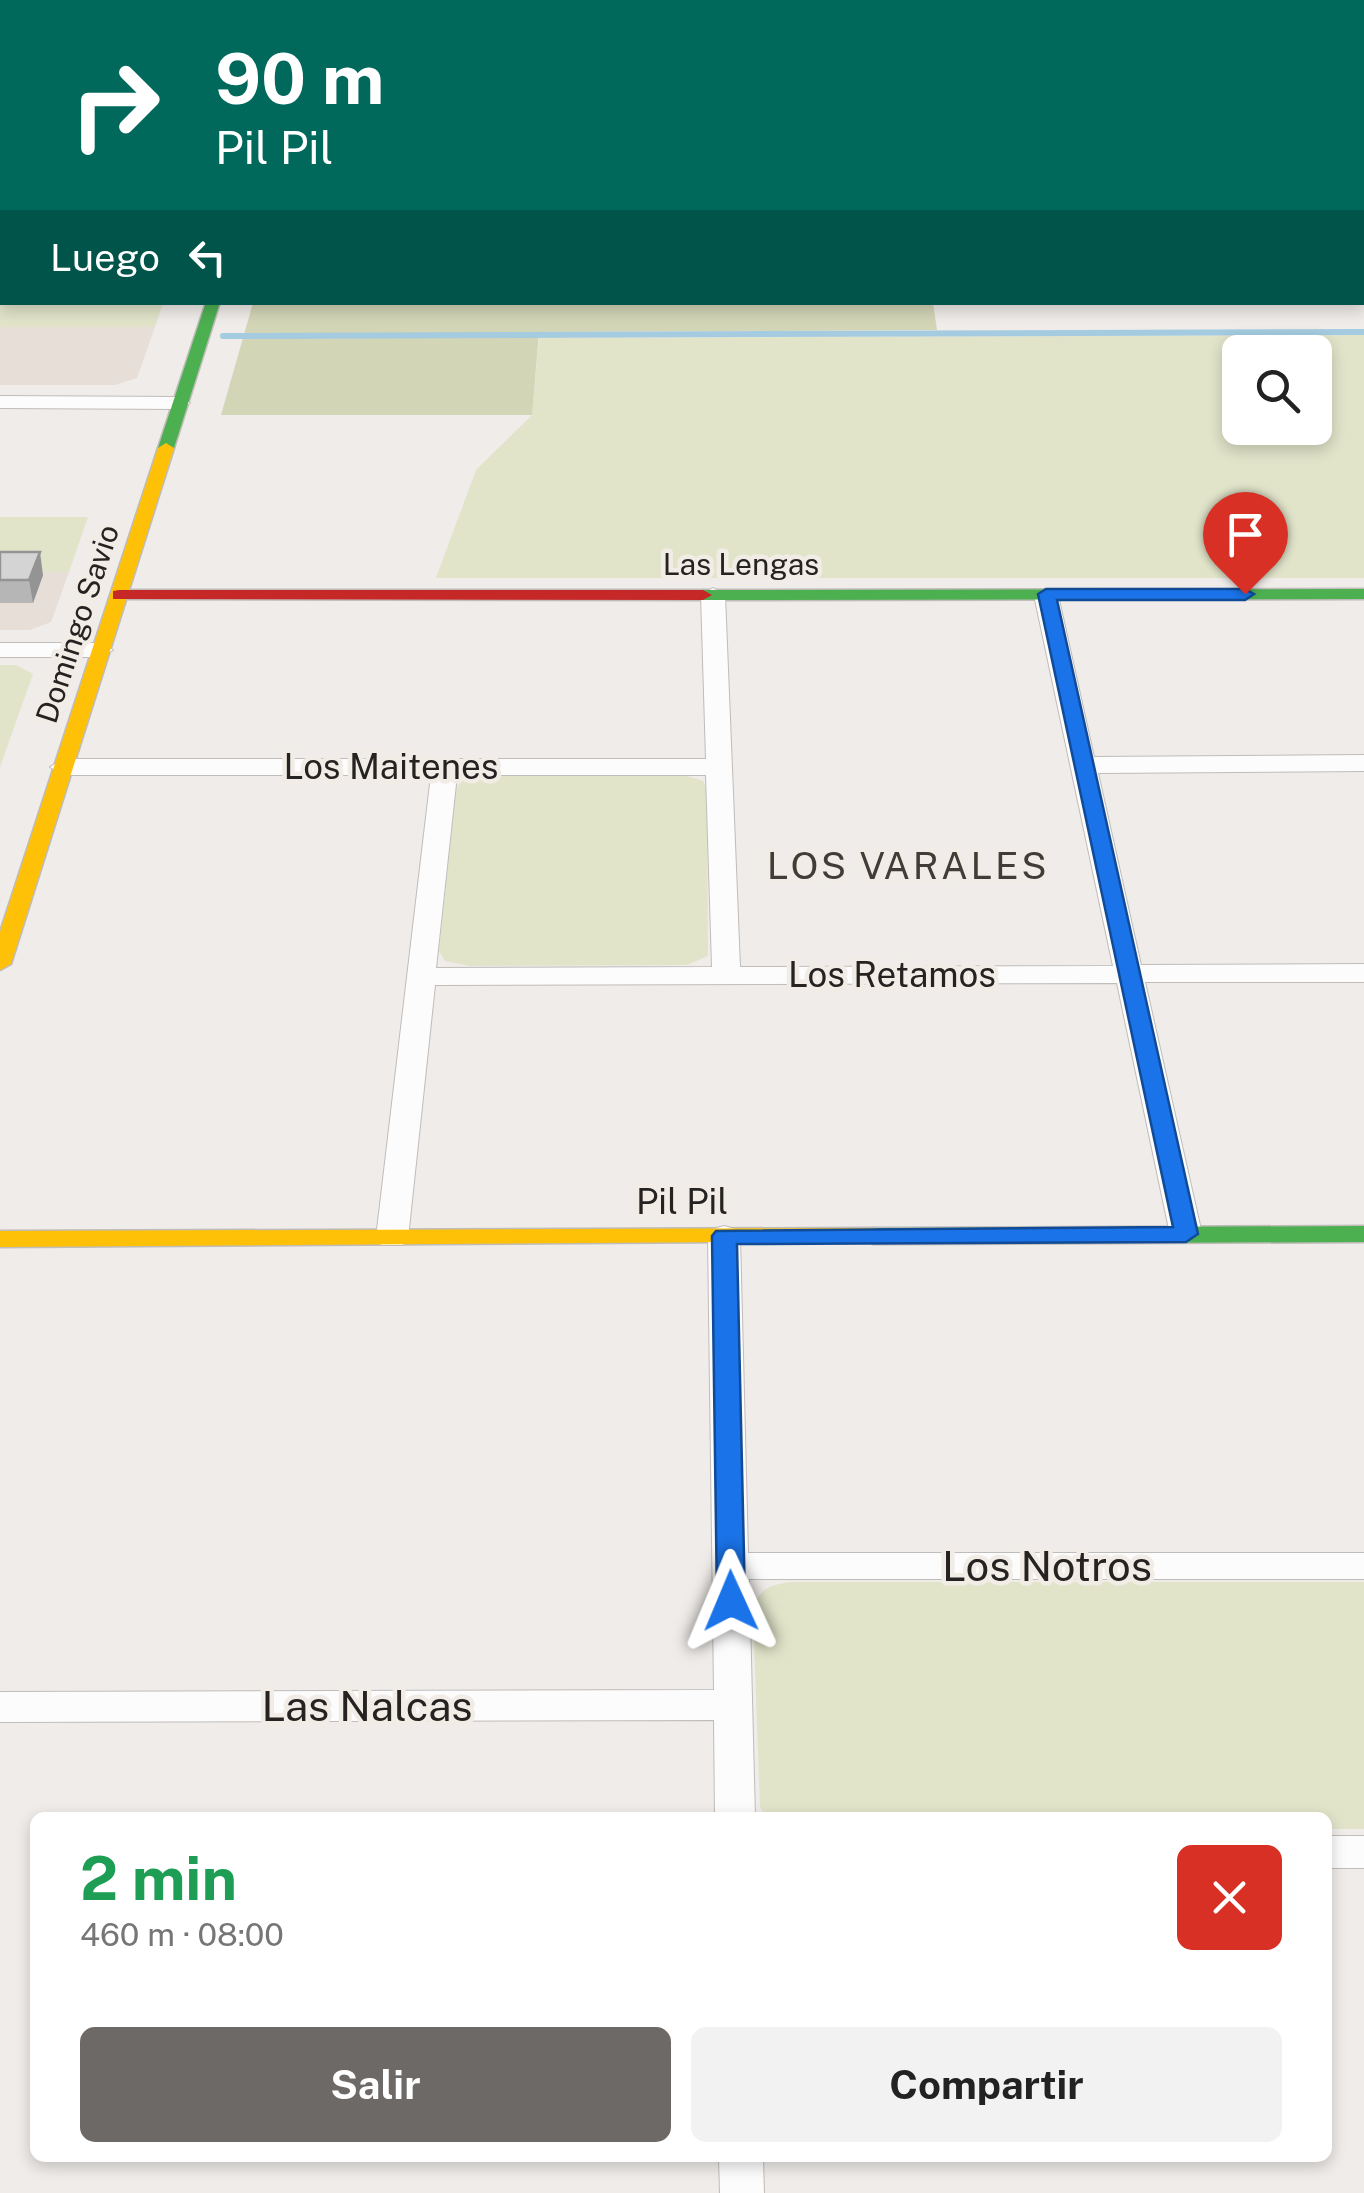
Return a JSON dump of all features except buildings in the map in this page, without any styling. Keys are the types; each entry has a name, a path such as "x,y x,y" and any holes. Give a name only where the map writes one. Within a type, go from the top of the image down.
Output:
{"street":[{"name":"Domingo Savio","path":"0,964 211,305"},
{"path":"0,402 180,402"},
{"path":"1046,594 1186,1234"},
{"name":"Las Lengas","path":"119,595 1364,594"},
{"path":"714,595 726,976"},
{"path":"0,650 101,650"},
{"path":"1084,765 1364,763"},
{"name":"Los Maitenes","path":"63,767 719,767"},
{"path":"392,1238 444,767"},
{"name":"Los Retamos","path":"421,977 1364,973"},
{"name":"Pil Pil","path":"0,1239 1364,1234"},
{"path":"724,1236 735,1812"},
{"name":"Los Notros","path":"730,1566 1364,1566"},
{"name":"Las Nalcas","path":"0,1707 733,1705"},
{"path":"1332,1852 1364,1852"},
{"path":"742,2162 742,2193"}],"shaded area":[{"path":"0,327 155,327 137,378 115,385 0,385"},
{"path":"0,572 69,572 51,622 30,630 0,630"}],"green space":[{"path":"0,305 162,305 155,327 0,327"},
{"path":"252,305 933,305 937,330 539,332 532,415 221,415"},
{"path":"1332,335 1364,335 1364,578 436,578 476,470 532,415 539,338 1222,336 1222,445 1332,445"},
{"path":"0,517 88,517 69,572 0,572"},
{"path":"0,665 16,665 33,674 0,767"},
{"path":"479,775 684,775 703,781 707,790 708,956 687,965 470,966 445,961 439,951 456,790 460,782"},
{"path":"794,1582 1364,1582 1364,1829 1332,1829 1332,1812 763,1812 754,1605 761,1593 772,1586"}],"waterway":[{"path":"223,336 1364,332"}],"traffic: fast":[{"path":"166,448 212,305"},
{"path":"703,595 1364,594"},
{"path":"873,1236 1364,1234"}],"traffic: slow":[{"path":"0,964 166,448"},
{"path":"0,1239 873,1236"}],"traffic: jam":[{"path":"119,595 703,595"}],"district":[{"name":"LOS VARALES","path":"908,866"}],"route":[{"path":"731,1601 724,1236 1186,1234 1046,594 1245,594"}]}
